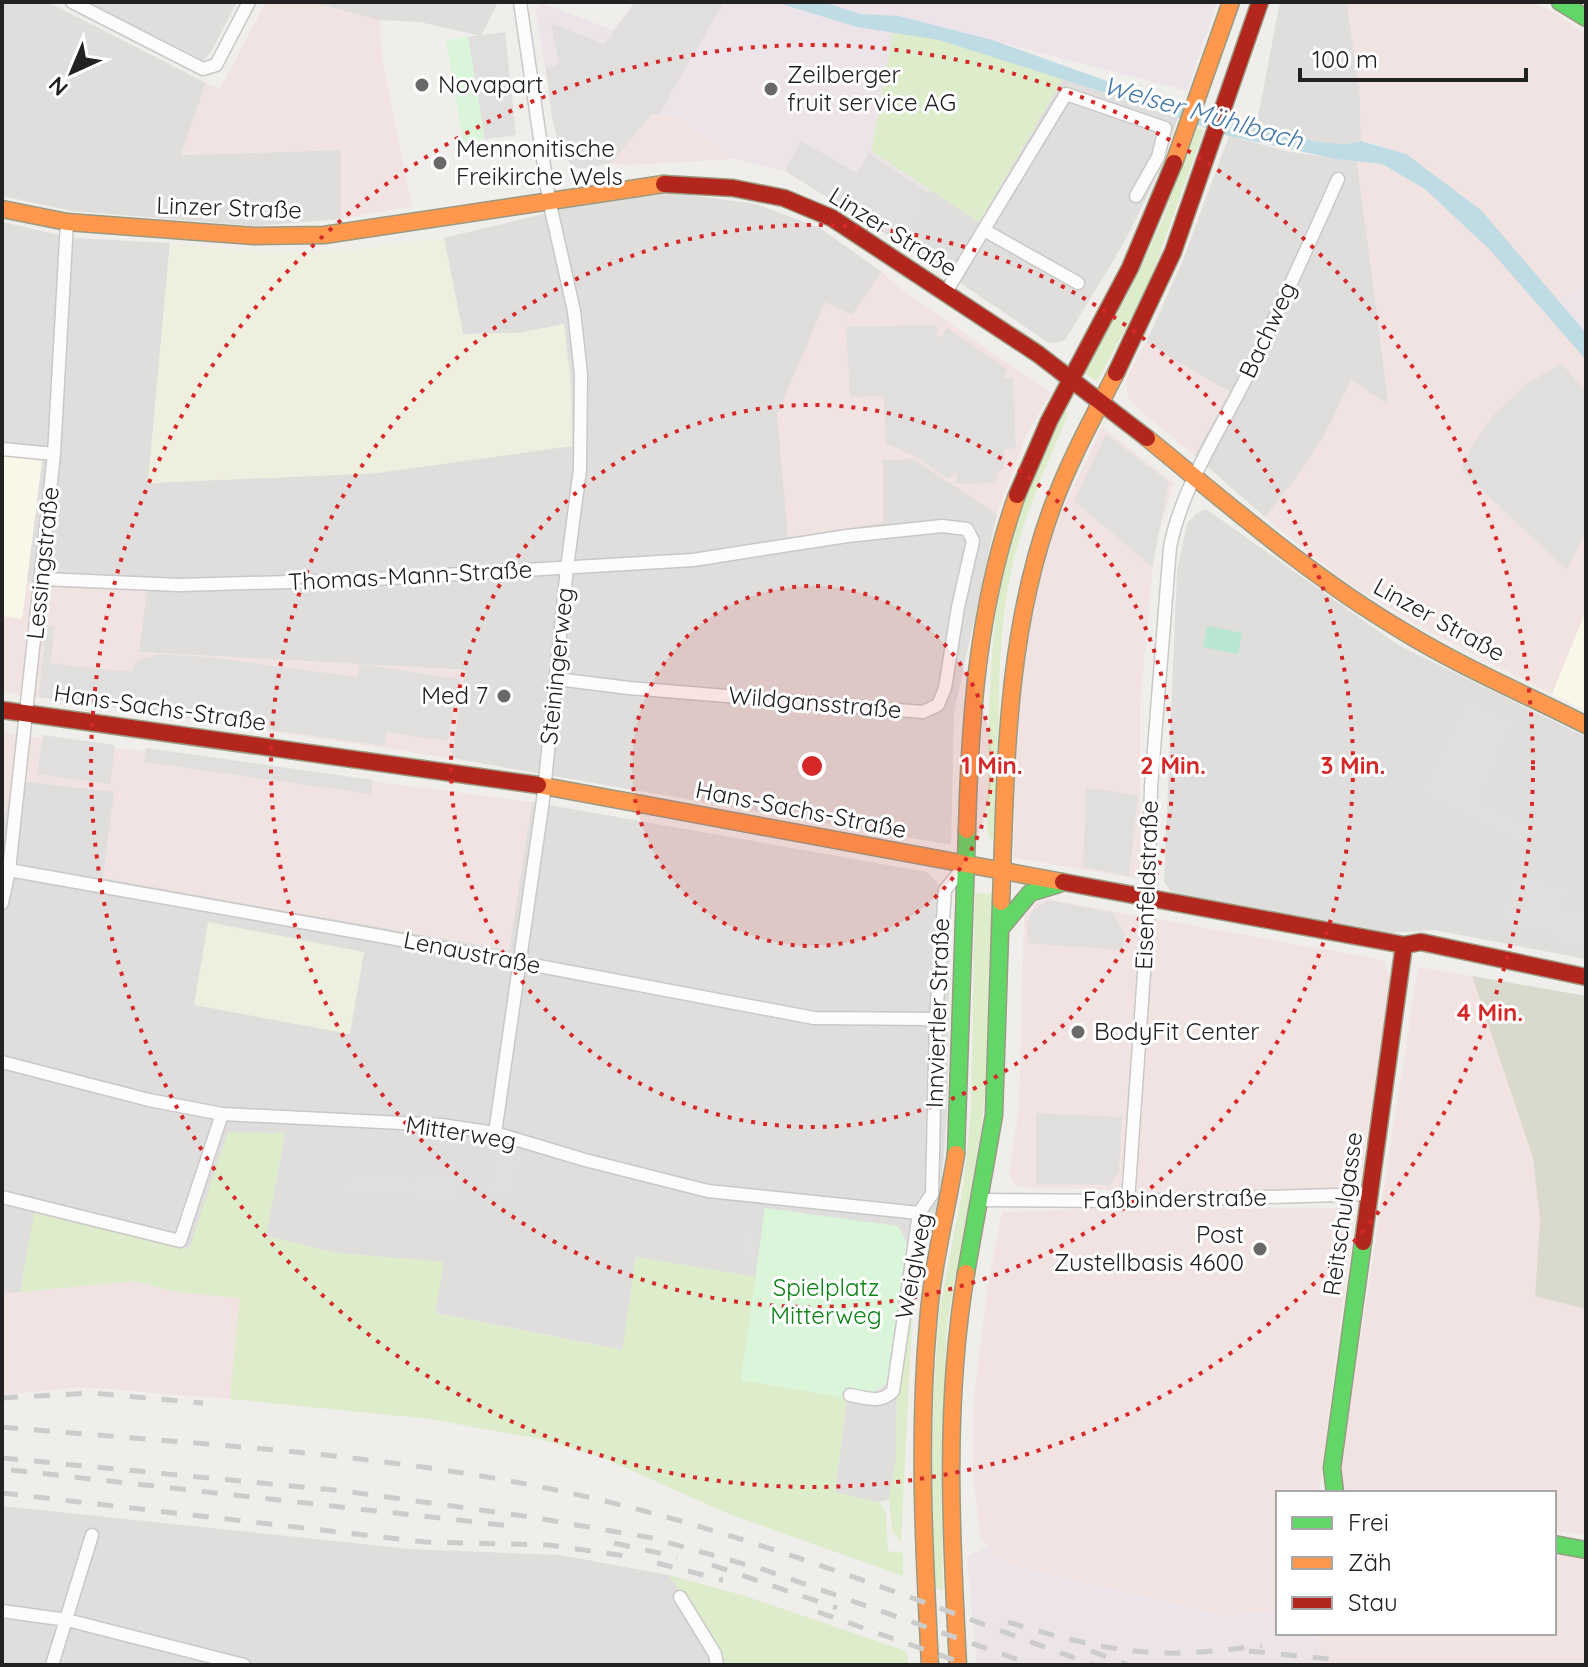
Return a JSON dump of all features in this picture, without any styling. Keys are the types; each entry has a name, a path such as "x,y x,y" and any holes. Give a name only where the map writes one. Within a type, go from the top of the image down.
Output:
{"main road":[{"name":"Innviertler Straße","path":"930,1665 923,1525 923,1415 928,1320 956,1155 969,736 973,674 981,621 1008,520 1036,449 1142,242 1231,2"},
{"path":"958,1665 950,1522 951,1412 959,1315 994,1115 1008,714 1021,618 1052,507 1100,400 1146,313 1173,252 1260,2"},
{"path":"1560,2 1586,18"},
{"name":"Linzer Straße","path":"2,209 67,222 254,236 324,235 665,184 733,188 784,198 832,218 1071,378 1318,576 1403,632 1586,725"},
{"name":"Hans-Sachs-Straße","path":"2,710 544,786 1404,945 1421,942 1586,977"},
{"path":"1001,928 1028,893 1036,888 1072,882"},
{"name":"Reitschulgasse","path":"1334,1491 1332,1468 1404,945"},
{"path":"1556,1544 1586,1550"}],"street":[{"path":"72,2 203,69 216,65 249,2"},
{"name":"Steiningerweg","path":"495,1133 544,786 580,469 581,374 574,311 549,200 520,2"},
{"path":"946,292 1066,94 1165,128 1158,157 1136,196"},
{"name":"Bachweg","path":"1194,479 1338,179"},
{"name":"Lessingstraße","path":"2,903 9,870 43,579 54,454 67,222"},
{"path":"984,230 1078,283"},
{"path":"2,449 54,454"},
{"name":"Eisenfeldstraße","path":"1128,1201 1148,897 1151,787 1170,547 1194,479"},
{"name":"Thomas-Mann-Straße","path":"43,579 179,585 358,580 693,560 847,536 942,526 967,529"},
{"name":"Wildgansstraße","path":"557,679 629,688 923,712 931,710 938,705 945,688 973,541 967,529"},
{"name":"Weiglweg","path":"850,1395 879,1400 893,1391 919,1213 932,1194 936,1019 945,890 966,864"},
{"name":"Lenaustraße","path":"9,870 814,1018 936,1019"},
{"name":"Mitterweg","path":"2,1062 118,1093 222,1114 441,1125 495,1133 708,1191 919,1213"},
{"path":"2,1197 180,1241 222,1114"},
{"name":"Faßbinderstraße","path":"981,1200 1128,1201 1370,1194"},
{"path":"52,1665 92,1535"},
{"path":"680,1597 715,1654 717,1665"},
{"path":"2,1611 67,1620 244,1665"}],"shaded area":[{"path":"2,2 48,2 206,83 181,155 341,150 341,219 256,226 72,211 2,196"},
{"path":"87,2 237,2 210,54 203,60"},
{"path":"266,2 311,2 379,20 383,64 412,206 341,219 341,150 181,155 206,83 220,89"},
{"path":"311,2 498,2 481,36 420,22 379,20"},
{"path":"634,2 1217,2 1187,91 899,16 858,27 893,31 871,151 929,189 904,245 785,171 734,159 681,117 653,114 611,163 581,169 571,165 559,148 535,9 542,3 613,30"},
{"path":"636,2 724,2 659,114 652,114 611,163 581,169 571,165 559,148 551,111 546,68 559,65 551,23 604,44"},
{"path":"1280,2 1347,2 1360,94 1361,141 1345,144 1319,142 1256,127"},
{"path":"1347,2 1529,2 1556,13 1586,35 1586,286 1542,309 1586,360 1586,611 1552,694 1428,631 1342,579 1265,517 1295,480 1324,436 1351,380 1389,405 1357,161 1381,164 1425,189 1464,225 1481,210 1377,144 1361,141 1360,94"},
{"path":"505,32 516,135 485,139 468,37"},
{"path":"1063,79 1178,118 1162,165 1124,243 1065,340 1049,343 904,245 929,189 979,221"},
{"path":"653,114 681,117 734,159 629,165 611,163"},
{"path":"1229,136 1290,152 1357,161 1389,406 1351,381 1324,436 1295,480 1265,517 1194,455 1229,392 1146,343 1183,260"},
{"path":"801,141 857,173 869,153 928,192 904,245 785,171"},
{"path":"675,193 756,204 820,228 882,272 852,315 825,303 882,460 913,458 997,514 954,713 951,845 451,758 465,670 139,652 147,590 27,582 42,461 2,455 2,222 73,238 170,243 148,483 378,473 564,325 518,333 463,334 444,238 576,206"},
{"path":"882,272 905,292 1051,393 1027,434 997,514 913,459 883,460 883,523 788,538 777,415 825,302 852,315"},
{"path":"1586,286 1586,334 1559,300"},
{"path":"937,325 937,336 941,337 947,328 1008,370 1003,378 1013,378 1016,448 1004,450 1004,468 997,473 997,483 956,484 957,472 948,479 917,457 885,443 884,396 850,397 846,327"},
{"path":"1146,343 1229,393 1194,455 1139,410 1128,397 1129,372"},
{"path":"1561,363 1586,392 1586,532 1567,570 1461,470 1474,442 1493,416 1524,386"},
{"path":"1102,427 1174,483 1155,543 1140,706 1140,879 1014,858 1015,735 1025,638 1054,528"},
{"path":"1106,434 1169,482 1152,567 1074,501"},
{"path":"2,455 42,460 22,619 2,616"},
{"path":"1206,509 1398,645 1586,737 1586,959 1434,930 1391,933 1172,893 1164,882 1177,571 1187,524"},
{"path":"27,582 147,590 139,652 466,670 451,758 2,692 2,616 22,618"},
{"path":"1586,611 1586,711 1552,694"},
{"path":"45,626 54,626 51,663 132,671 137,660 161,654 208,657 357,677 360,664 459,679 448,741 387,732 384,746 39,697"},
{"path":"1467,696 1516,723 1482,799 1537,828 1527,849 1415,795"},
{"path":"2,733 532,802 509,950 103,878 114,792 13,780 2,827"},
{"path":"43,735 115,745 110,784 37,774"},
{"path":"146,748 373,780 371,794 144,762"},
{"path":"13,780 115,791 104,878 509,950 532,802 927,872 951,898 947,1114 942,1180 933,1233 920,1233 917,1250 765,1208 756,1277 636,1257 623,1350 435,1313 443,1262 338,1253 266,1236 285,1133 189,1249 35,1213 20,1292 2,1294 2,827"},
{"path":"1086,788 1138,795 1129,876 1083,867"},
{"path":"1510,871 1569,886 1567,907 1586,913 1586,953 1556,947 1555,936 1499,923"},
{"path":"1047,899 1383,960 1391,979 1362,1169 1357,1179 1325,1191 1145,1195 1015,1185 1009,1173 1019,1108 1024,918 1035,904"},
{"path":"1048,900 1113,913 1125,934 1122,950 1028,943 1027,923 1032,911"},
{"path":"1418,967 1472,976 1533,1158 1540,1220 1535,1295 1586,1309 1586,1535 1556,1531 1556,1491 1342,1491 1338,1485"},
{"path":"1472,976 1586,996 1586,1309 1535,1296 1540,1220 1533,1158"},
{"path":"1036,1113 1122,1117 1119,1172 1110,1185 1036,1184"},
{"path":"348,1141 352,1142 350,1169 414,1177 416,1171 463,1177 459,1205 343,1192"},
{"path":"492,1151 524,1158 512,1197 486,1192"},
{"path":"1131,1207 1345,1208 1354,1212 1319,1491 1276,1491 1276,1611 1225,1616 1008,1564 996,1557 980,1536 973,1474 973,1407 988,1284 1002,1212"},
{"path":"746,1214 761,1218 754,1266 740,1261"},
{"path":"134,1281 176,1292 241,1298 230,1399 83,1387 2,1395 2,1294"},
{"path":"889,1381 897,1383 896,1459 889,1499 879,1502 835,1493 847,1398 878,1390"},
{"path":"2,1506 410,1549 560,1555 669,1575 723,1665 2,1665"},
{"path":"987,1546 996,1557 1008,1564 1225,1616 1276,1611 1276,1635 1316,1635 1320,1647 1318,1665 977,1665 967,1557"},
{"path":"1556,1554 1586,1560 1586,1665 1318,1665 1320,1647 1316,1635 1556,1635"}],"green space":[{"path":"893,31 939,40 1063,79 979,222 871,151"},
{"path":"468,37 485,139 463,142 446,40"},
{"path":"1196,128 1204,130 1148,286 1097,382 1084,372 1131,288 1164,216"},
{"path":"444,238 463,334 518,333 564,324 571,384 572,446 378,473 148,483 170,243 283,254 358,249"},
{"path":"1065,412 1068,413 1066,420 1024,523 1008,588 1001,651 996,809 991,840 987,830 990,683 1003,573 1027,493 1059,419"},
{"path":"1207,626 1242,633 1238,654 1203,647"},
{"path":"975,893 992,894 986,1082 981,1131 947,1324 941,1477 943,1591 933,1586 931,1489 934,1390 939,1312 963,1187 971,1110"},
{"path":"208,922 364,952 350,1034 194,1005"},
{"path":"228,1132 285,1133 266,1236 338,1253 444,1262 435,1313 622,1350 636,1257 756,1277 741,1380 847,1398 835,1492 879,1502 886,1513 888,1551 903,1553 903,1576 729,1514 601,1457 539,1439 430,1419 230,1399 240,1298 176,1292 134,1281 20,1292 34,1213 189,1249"},
{"name":"Spielplatz Mitterweg","path":"765,1208 898,1226 909,1247 889,1381 871,1394 847,1398 741,1380"},
{"path":"920,1233 926,1233 913,1304 901,1543 892,1530 889,1499 896,1459 897,1383"},
{"path":"669,1575 745,1596 906,1651 909,1665 723,1665"}],"water":[{"name":"Welser Mühlbach","path":"775,2 824,2 860,14 899,16 992,40 1121,86 1281,134 1319,142 1345,144 1361,141 1406,154 1481,210 1586,333 1586,360 1491,251 1425,189 1382,164 1336,159 1229,136 1140,104 939,40 857,27"}],"railway":[{"path":"2,1398 91,1393 203,1403"},
{"path":"2,1427 333,1456 531,1485 674,1519 745,1541 885,1588 1094,1665"},
{"path":"2,1458 344,1491 531,1517 652,1538 765,1570 1033,1665"},
{"path":"11,1470 520,1527"},
{"path":"2,1493 425,1542 549,1545 626,1556"},
{"path":"614,1543 677,1557"},
{"path":"657,1563 723,1580"},
{"path":"712,1565 837,1608"},
{"path":"818,1612 968,1665"},
{"path":"1008,1622 1085,1643 1145,1652 1189,1653 1262,1646"},
{"path":"1091,1651 1128,1665"},
{"path":"1249,1651 1330,1659"}],"traffic: fast":[{"path":"1560,2 1586,18"},
{"path":"956,1154 967,830"},
{"path":"1001,928 1030,893 1059,884"},
{"path":"966,1273 994,1115 1001,902"},
{"path":"1335,1491 1332,1468 1363,1242"},
{"path":"1556,1544 1586,1550"}],"traffic: slow":[{"path":"1174,163 1231,2"},
{"path":"2,209 67,222 254,236 324,235 664,184"},
{"path":"1001,902 1007,751 1025,602 1053,505 1116,373"},
{"path":"1147,438 1271,539 1367,609 1446,656 1586,725"},
{"path":"967,830 978,660 993,577 1017,495"},
{"path":"538,785 1063,882"},
{"path":"930,1665 923,1494 925,1366 933,1281 956,1154"},
{"path":"958,1665 951,1469 954,1371 966,1273"}],"traffic: jam":[{"path":"1116,373 1173,252 1260,2"},
{"path":"1017,495 1049,421 1130,268 1174,163"},
{"path":"664,184 733,188 784,198 832,218 1038,354 1147,438"},
{"path":"2,710 538,785"},
{"path":"1063,882 1404,945 1363,1242"},
{"path":"1404,945 1421,942 1586,977"}],"place":[{"name":"Novapart","path":"422,85"},
{"name":"Zeilberger fruit service AG","path":"771,89"},
{"name":"Mennonitische Freikirche Wels","path":"440,163"},
{"name":"Med 7","path":"504,696"},
{"name":"BodyFit Center","path":"1078,1032"},
{"name":"Post Zustellbasis 4600","path":"1260,1249"}]}
